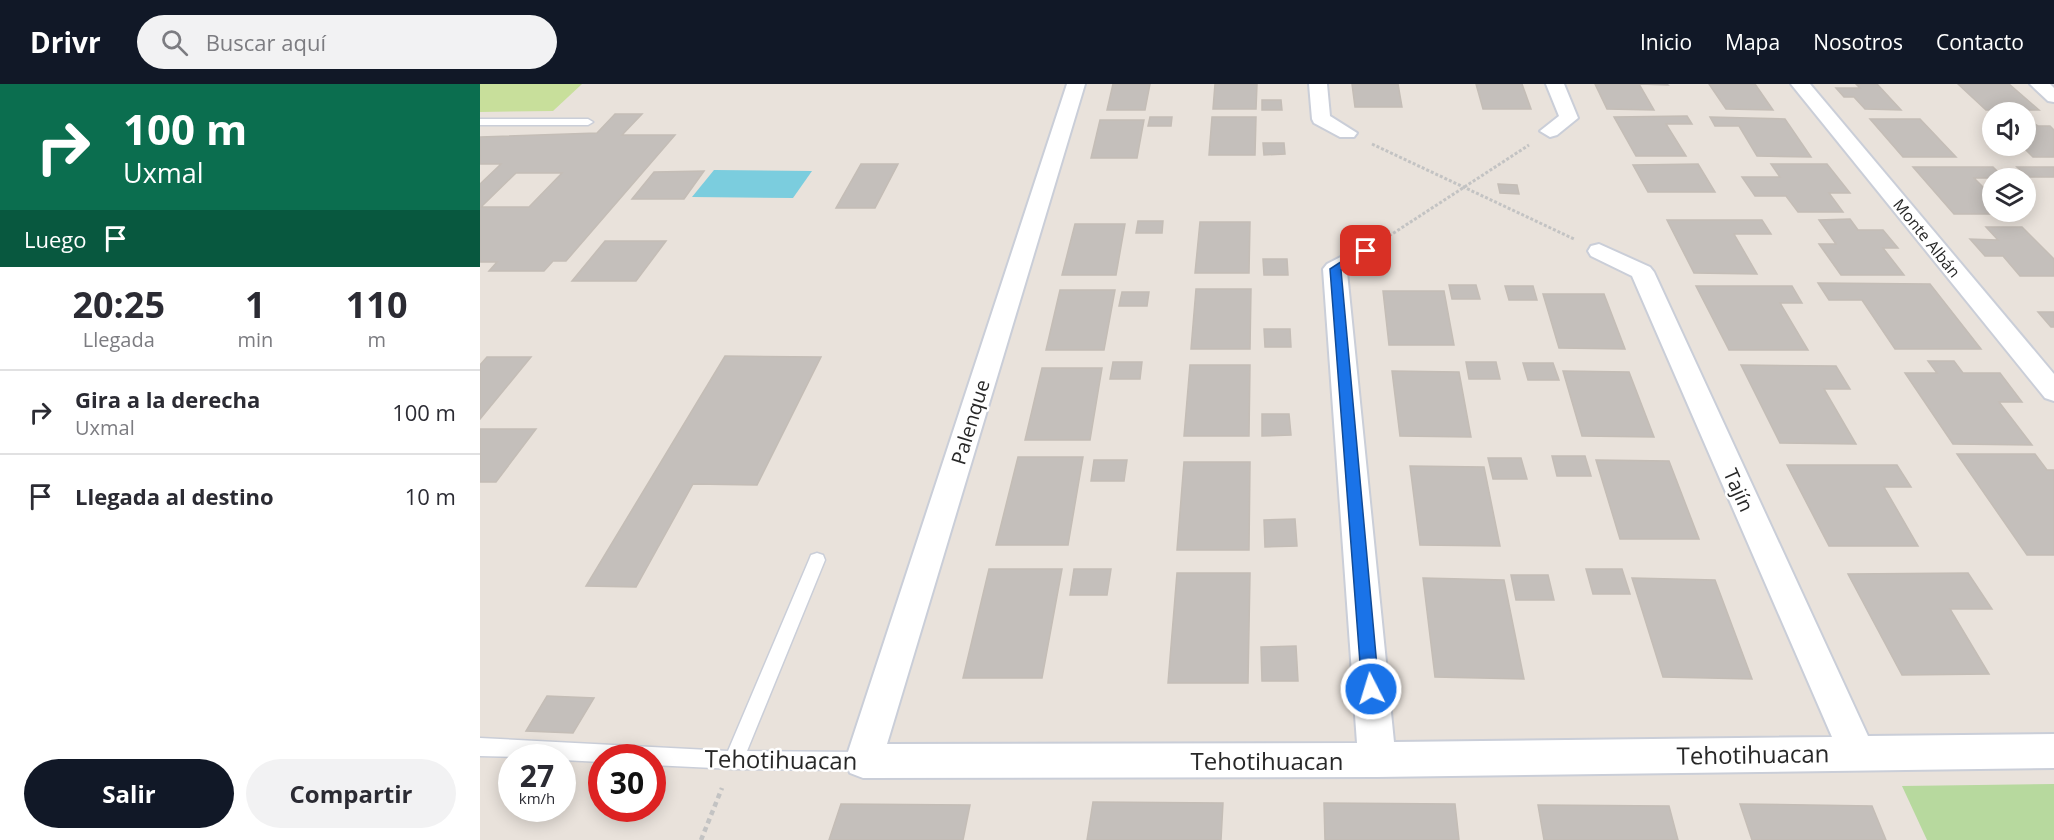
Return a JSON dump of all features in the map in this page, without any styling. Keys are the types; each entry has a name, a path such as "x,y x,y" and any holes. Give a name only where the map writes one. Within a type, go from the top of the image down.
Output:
{"street":[{"name":"Palenque","path":"863,761 1076,84"},
{"path":"1318,84 1321,119 1347,133"},
{"path":"1550,131 1569,118 1555,84"},
{"name":"Monte Albán","path":"1800,84 2054,392"},
{"path":"2039,84 2054,97"},
{"path":"1366,251 1335,269 1377,759"},
{"name":"Tajín","path":"1599,251 1642,272 1857,752"},
{"name":"Tehotihuacan","path":"863,761 1377,759 2054,751"}],"lane":[{"path":"480,122 588,122"},
{"path":"734,759 817,560"},
{"name":"Tehotihuacan","path":"480,747 734,759 863,761"}],"path":[{"path":"1366,251 1550,131"},
{"path":"1347,133 1599,251"},
{"path":"701,840 734,759"}],"green space":[{"path":"480,84 582,84 553,111 480,112"},
{"path":"2054,784 2054,840 1927,840 1902,786"}],"water":[{"path":"714,170 812,171 793,198 692,197"}],"building":[{"path":"1113,84 1150,84 1145,110 1107,110"},
{"path":"1215,84 1257,84 1256,109 1213,109"},
{"path":"1352,84 1398,84 1402,107 1355,107"},
{"path":"1476,84 1522,84 1531,109 1483,109"},
{"path":"1595,84 1639,84 1654,110 1607,109"},
{"path":"1709,84 1755,84 1773,110 1726,109"},
{"path":"1856,84 1877,84 1901,110 1865,109 1854,97 1844,97 1836,88 1860,88"},
{"path":"1958,84 2009,84 2030,102 1982,102 1982,106"},
{"path":"1262,100 1281,100 1282,110 1262,110"},
{"path":"615,114 642,114 622,135 675,135 566,261 553,261 544,271 489,271 497,262 480,262 480,184 501,164 480,164 480,137 597,133","holes":["516,173 562,173 529,207 481,207"]},
{"path":"1687,116 1692,124 1666,124 1686,156 1636,156 1614,117"},
{"path":"1150,117 1172,117 1171,126 1148,126"},
{"path":"1212,117 1256,117 1255,155 1209,155"},
{"path":"1710,117 1785,119 1811,157 1757,156 1739,126 1715,126"},
{"path":"1870,119 1920,119 1956,157 1903,157"},
{"path":"1100,120 1144,120 1137,158 1091,158"},
{"path":"2036,125 2050,126 2054,130 2054,157 2033,157 2036,156"},
{"path":"1263,143 1284,143 1285,154 1264,155"},
{"path":"861,164 898,164 875,208 836,208"},
{"path":"1698,164 1715,192 1648,192 1633,165"},
{"path":"1771,164 1827,164 1850,193 1829,193 1843,212 1798,212 1786,196 1755,196 1742,177 1780,177"},
{"path":"1913,167 1994,168 1982,168 1982,178 1974,178 1982,186 1982,214 1954,214"},
{"path":"2054,167 2054,177 2036,177 2036,168 2018,168"},
{"path":"704,171 684,199 632,199 654,172"},
{"path":"1498,184 1517,185 1519,194 1500,193"},
{"path":"1850,219 1858,230 1883,230 1898,248 1883,248 1904,275 1841,275 1819,244 1836,244 1819,220"},
{"path":"1667,220 1762,220 1771,234 1734,234 1757,274 1694,273"},
{"path":"1138,221 1163,221 1162,233 1136,233"},
{"path":"1200,222 1250,222 1249,273 1195,273"},
{"path":"1075,224 1125,224 1116,275 1062,275"},
{"path":"1986,227 2022,227 2054,259 2054,276 2020,276 2003,256 1985,256 1970,239 1998,240"},
{"path":"605,241 666,241 636,281 572,281"},
{"path":"1263,259 1287,259 1288,275 1264,275"},
{"path":"1818,283 1930,284 1981,349 1895,349 1862,300 1829,300"},
{"path":"1449,285 1476,285 1480,299 1452,299"},
{"path":"1505,286 1533,286 1537,300 1509,300"},
{"path":"1696,286 1792,286 1802,303 1780,303 1808,350 1729,350"},
{"path":"1196,289 1251,289 1250,349 1191,349"},
{"path":"1060,290 1115,290 1104,350 1046,350"},
{"path":"1383,291 1444,291 1454,345 1389,345"},
{"path":"1122,292 1149,292 1147,306 1119,306"},
{"path":"1543,294 1604,294 1625,349 1559,348"},
{"path":"2038,312 2054,312 2054,327 2051,327"},
{"path":"1264,329 1290,329 1291,347 1265,347"},
{"path":"725,356 821,357 757,485 693,484 636,587 586,586"},
{"path":"487,357 531,357 480,419 480,365"},
{"path":"1928,361 1954,361 1963,373 2000,373 2022,402 1999,402 2032,445 1953,444 1905,373 1937,373"},
{"path":"1113,362 1142,362 1140,379 1110,379"},
{"path":"1466,362 1496,362 1500,379 1469,379"},
{"path":"1523,363 1553,363 1559,380 1528,380"},
{"path":"1190,365 1250,365 1249,436 1184,436"},
{"path":"1741,365 1836,366 1850,389 1824,389 1856,444 1780,443"},
{"path":"1042,368 1102,368 1090,440 1025,440"},
{"path":"1392,371 1459,372 1471,437 1400,436"},
{"path":"1563,371 1629,372 1654,437 1582,436"},
{"path":"1262,414 1289,414 1291,435 1262,436"},
{"path":"480,429 536,429 496,482 480,482"},
{"path":"1957,454 2035,454 2047,470 2054,470 2054,555 2027,555"},
{"path":"1552,456 1585,456 1591,476 1557,476"},
{"path":"1018,457 1083,457 1068,545 996,545"},
{"path":"1488,458 1521,458 1527,479 1493,479"},
{"path":"1094,460 1127,460 1124,481 1091,481"},
{"path":"1596,460 1669,461 1699,539 1620,539"},
{"path":"1184,462 1250,462 1249,550 1177,550"},
{"path":"1787,465 1897,465 1911,487 1884,487 1918,546 1829,546"},
{"path":"1410,466 1484,467 1500,546 1420,545"},
{"path":"1295,519 1297,546 1265,547 1264,520"},
{"path":"989,569 1062,569 1042,678 963,678"},
{"path":"1074,569 1111,569 1107,595 1070,595"},
{"path":"1586,569 1622,569 1630,594 1593,594"},
{"path":"1177,573 1250,573 1248,683 1168,683"},
{"path":"1968,573 1992,609 1950,609 1989,674 1902,675 1848,574"},
{"path":"1511,575 1548,575 1554,600 1516,600"},
{"path":"1423,578 1504,580 1524,679 1435,677"},
{"path":"1632,578 1715,580 1752,679 1663,677"},
{"path":"1296,646 1298,681 1262,681 1261,647"},
{"path":"547,696 594,698 573,733 526,731"},
{"path":"1093,802 1223,803 1221,840 1087,840"},
{"path":"1324,803 1455,804 1459,840 1325,840"},
{"path":"841,804 970,805 963,840 829,840"},
{"path":"1740,804 1872,806 1886,840 1752,840"},
{"path":"1538,805 1669,806 1678,840 1544,840"}],"route":[{"path":"1366,251 1335,269 1371,689"}]}
